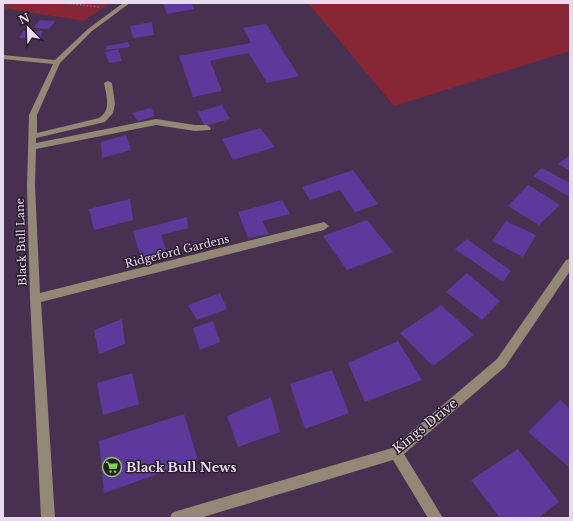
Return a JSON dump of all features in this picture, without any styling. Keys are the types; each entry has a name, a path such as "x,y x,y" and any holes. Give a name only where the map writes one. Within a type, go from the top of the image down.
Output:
{"street":[{"name":"Black Bull Lane","path":"48,518 35,299 31,186 34,115 57,62 90,30 127,3"},
{"path":"3,57 57,62"},
{"path":"33,136 102,120 109,117 111,114 111,106 108,83"},
{"path":"32,147 156,122 168,122 207,128"},
{"name":"Ridgeford Gardens","path":"35,299 324,226"},
{"name":"Kings Drive","path":"177,518 396,453 501,362 570,264"},
{"path":"396,453 436,518"}],"path":[{"path":"66,3 117,10"}],"shaded area":[{"path":"3,3 110,3 84,21 3,8"},
{"path":"308,3 570,3 570,51 394,106"}],"building":[{"path":"163,3 191,3 194,9 167,14"},
{"path":"40,20 55,21 49,29 33,28"},
{"path":"152,22 154,35 133,38 130,26"},
{"path":"266,24 299,76 267,83 249,53 222,58 210,61 222,91 193,97 179,56 251,43 243,28"},
{"path":"23,31 43,31 40,38 19,38"},
{"path":"128,42 130,47 106,50 107,46"},
{"path":"118,49 122,61 109,63 105,52"},
{"path":"222,105 230,119 205,126 197,112"},
{"path":"151,108 155,116 138,121 132,113"},
{"path":"260,128 275,147 233,160 222,139"},
{"path":"126,135 131,150 102,158 101,142"},
{"path":"570,156 570,171 558,164"},
{"path":"542,168 570,183 570,197 533,176"},
{"path":"353,170 378,204 355,212 340,190 310,200 302,187"},
{"path":"528,185 560,205 539,225 508,206"},
{"path":"130,199 133,220 94,230 89,209"},
{"path":"282,200 290,214 262,221 269,234 248,238 238,212"},
{"path":"187,217 188,228 161,235 167,253 142,261 133,231"},
{"path":"367,220 393,252 347,270 323,236"},
{"path":"506,221 536,235 523,257 492,241"},
{"path":"467,239 511,271 503,282 455,249"},
{"path":"467,273 500,301 482,320 446,292"},
{"path":"220,293 227,309 197,320 188,305"},
{"path":"441,305 474,335 433,366 400,333"},
{"path":"122,319 125,344 99,354 94,330"},
{"path":"213,321 220,342 200,350 193,328"},
{"path":"398,341 422,380 365,402 348,363"},
{"path":"332,370 349,413 305,429 290,384"},
{"path":"132,373 139,404 103,415 97,383"},
{"path":"271,397 280,432 238,447 227,416"},
{"path":"560,400 570,409 570,468 528,432"},
{"path":"184,414 198,460 104,493 99,441"},
{"path":"518,449 559,502 538,518 500,518 471,480"}],"place":[{"name":"Black Bull News","path":"112,467"}]}
